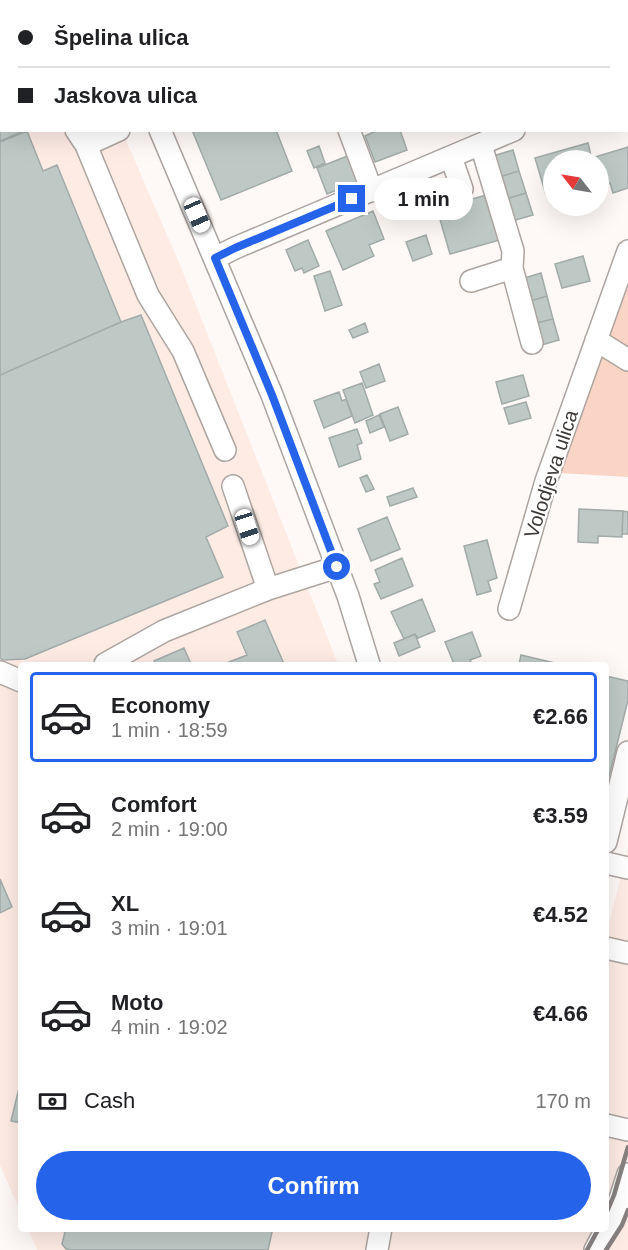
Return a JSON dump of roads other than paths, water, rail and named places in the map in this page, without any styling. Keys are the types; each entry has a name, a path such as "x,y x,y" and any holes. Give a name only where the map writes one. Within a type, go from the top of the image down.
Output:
{"street":[{"path":"110,132 81,138 148,295 183,351 225,450"},
{"path":"161,132 272,395 348,596 368,662"},
{"path":"350,132 372,191"},
{"path":"215,258 510,132"},
{"path":"481,145 513,251 512,268 532,343"},
{"path":"451,157 462,189"},
{"name":"Volodjeva ulica","path":"509,609 546,482 628,251"},
{"path":"471,281 512,268"},
{"path":"596,340 628,360"},
{"path":"233,486 268,589"},
{"path":"109,662 164,631 268,589 337,567"},
{"path":"0,672 18,680"},
{"path":"609,830 628,752"},
{"path":"609,864 628,868"},
{"path":"609,949 628,953"},
{"path":"609,1126 628,1130"},
{"path":"609,1224 616,1211 628,1174"},
{"path":"377,1250 380,1232"},
{"path":"595,1250 605,1232"}],"railway":[{"path":"609,1207 628,1147"},
{"path":"606,1250 622,1225 628,1210"},
{"path":"587,1250 597,1232"}]}
